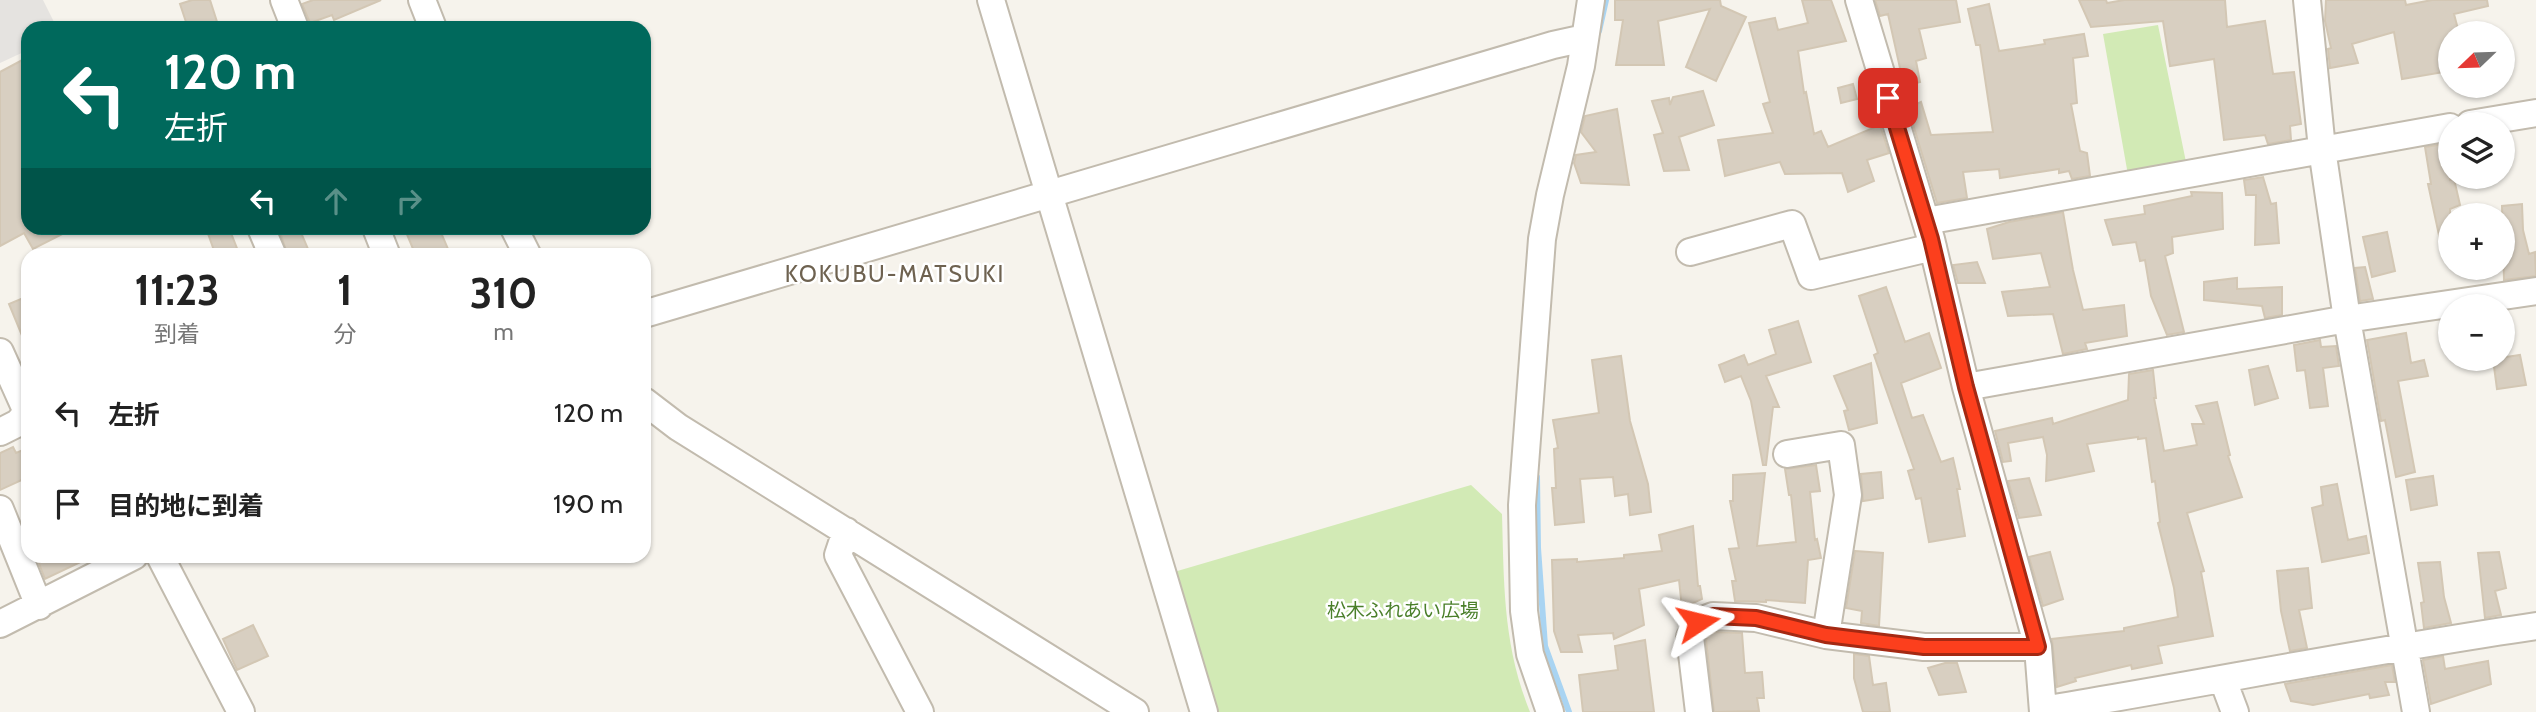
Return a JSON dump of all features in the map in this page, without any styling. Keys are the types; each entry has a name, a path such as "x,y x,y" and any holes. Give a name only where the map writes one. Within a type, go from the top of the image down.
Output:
{"street":[{"path":"284,0 292,21"},
{"path":"422,0 430,21"},
{"path":"991,0 1203,712"},
{"path":"1550,712 1530,654 1524,611 1522,505 1542,239 1581,66 1591,0"},
{"path":"1859,0 1926,221 1966,387 2038,647 2043,711 2223,681 2405,645 2536,626"},
{"path":"2306,0 2322,149 2347,319 2416,712"},
{"path":"651,312 1540,49 1585,38"},
{"path":"2515,116 2536,113"},
{"path":"1926,221 2438,129"},
{"path":"1690,252 1792,224 1811,276 1933,247"},
{"path":"1966,387 2347,319 2536,291"},
{"path":"0,352 21,399"},
{"path":"651,406 678,427 1134,712"},
{"path":"0,432 21,419"},
{"path":"1787,454 1841,445 1848,495 1826,635"},
{"path":"0,509 21,561"},
{"path":"846,531 838,555 920,712"},
{"path":"22,563 39,606"},
{"path":"0,624 121,563"},
{"path":"164,563 241,712"},
{"path":"1699,712 1690,638 1698,622 1713,616 1756,618 1826,635 1924,647 2038,647"},
{"path":"2223,681 2235,712"}],"green space":[{"path":"2158,25 2186,162 2128,175 2103,34"},
{"name":"松木ふれあい広場","path":"1471,485 1502,514 1510,639 1530,712 1216,712 1174,572"}],"shaded area":[{"path":"0,0 43,0 54,21 21,21 21,53 0,63"}],"building":[{"path":"192,0 210,0 217,21 186,21 180,4"},
{"path":"313,0 381,0 334,20 332,15 316,21 309,21 302,4"},
{"path":"1615,0 1720,0 1721,6 1746,17 1716,81 1686,67 1710,9 1658,21 1664,65 1616,65 1623,20 1615,20"},
{"path":"1802,0 1831,0 1846,41 1798,51 1814,134 1821,131 1828,147 1880,125 1889,153 1867,160 1874,181 1848,192 1842,173 1785,174 1780,162 1725,176 1718,140 1773,133 1763,104 1770,102 1749,23 1775,18 1778,30 1808,23"},
{"path":"1875,0 1956,0 1960,22 1919,29 1926,58 1916,61 1920,82 1904,86 1888,14 1880,16"},
{"path":"2079,0 2106,0 2107,3 2124,0 2225,0 2227,27 2265,21 2273,74 2294,72 2301,124 2290,126 2291,140 2268,144 2265,135 2224,140 2214,59 2170,66 2163,21 2091,27"},
{"path":"2326,0 2405,0 2406,5 2432,0 2487,0 2488,6 2454,14 2456,21 2438,21 2438,73 2402,79 2394,32 2352,44 2358,63 2330,68 2328,49 2331,48 2325,21"},
{"path":"1989,4 1999,51 2045,44 2044,40 2084,34 2088,56 2073,58 2077,103 2071,104 2080,151 2087,153 2090,176 2072,179 2069,171 2059,173 2059,169 2000,178 1999,169 1963,172 1967,198 1937,203 1908,108 1921,102 1931,135 1993,132 1980,45 1976,45 1968,9"},
{"path":"21,61 21,235 0,246 0,72"},
{"path":"1853,84 1857,99 1841,103 1838,88"},
{"path":"1703,91 1714,125 1679,137 1689,170 1664,171 1654,135 1663,133 1652,101 1669,98 1670,105 1673,97"},
{"path":"1617,109 1629,185 1581,183 1574,163 1576,155 1596,152 1581,132 1585,116"},
{"path":"2438,145 2438,189 2456,189 2460,203 2438,203 2438,231 2428,184 2431,184 2425,147"},
{"path":"2263,177 2271,204 2276,203 2279,243 2255,245 2256,195 2246,195 2244,180"},
{"path":"2191,192 2222,193 2223,229 2172,237 2173,253 2165,256 2184,332 2167,335 2151,296 2145,260 2140,261 2136,242 2113,245 2105,220 2145,214 2144,206 2192,196"},
{"path":"2522,204 2523,230 2529,254 2535,252 2536,276 2515,279 2515,205"},
{"path":"2063,212 2083,310 2124,305 2127,336 2085,343 2087,349 2063,354 2053,314 2008,316 2002,292 2050,287 2041,253 1993,259 1987,229"},
{"path":"2387,232 2395,271 2372,277 2363,237"},
{"path":"25,235 60,235 35,248"},
{"path":"208,235 232,235 237,248 213,248"},
{"path":"281,235 302,235 308,248 285,248"},
{"path":"407,235 442,235 448,248 413,248"},
{"path":"1977,262 1985,283 1958,283 1953,265"},
{"path":"2365,267 2373,299 2360,301 2355,268"},
{"path":"2237,278 2237,289 2282,287 2282,315 2265,318 2262,306 2204,300 2204,282"},
{"path":"1886,287 1905,342 1929,333 1941,368 1901,383 1912,418 1923,415 1941,462 1953,458 1960,489 1957,489 1965,536 1929,542 1921,498 1916,499 1908,471 1914,469 1874,355 1878,353 1859,296"},
{"path":"21,299 21,333 9,304"},
{"path":"1798,321 1811,362 1766,376 1779,407 1773,407 1766,465 1763,465 1751,401 1741,376 1725,382 1719,365 1744,355 1748,365 1776,354 1769,330"},
{"path":"2406,333 2411,363 2424,360 2428,376 2398,381 2415,472 2396,477 2385,420 2381,421 2367,340"},
{"path":"2320,340 2321,347 2336,346 2339,366 2323,368 2328,406 2310,408 2305,370 2297,371 2294,345"},
{"path":"2520,355 2526,385 2497,389 2495,371 2515,371 2515,356"},
{"path":"1621,356 1630,421 1648,484 1651,512 1630,515 1628,494 1615,496 1613,477 1580,479 1584,522 1555,525 1552,488 1556,488 1554,449 1558,448 1553,420 1599,413 1592,360"},
{"path":"1871,363 1877,423 1849,430 1844,411 1848,410 1834,376"},
{"path":"2268,366 2278,398 2255,405 2249,370"},
{"path":"2153,370 2154,398 2164,451 2197,445 2192,424 2204,424 2196,406 2217,402 2230,455 2228,456 2242,497 2187,513 2204,571 2201,572 2213,636 2158,646 2162,663 2132,669 2131,665 2075,678 2076,681 2057,687 2052,639 2124,631 2124,628 2178,617 2174,588 2158,523 2155,481 2152,482 2146,438 2087,444 2094,471 2046,481 2047,455 2043,437 2008,443 2011,461 2003,462 1995,431 2052,418 2053,424 2128,400 2129,374"},
{"path":"13,447 16,453 21,451 21,480 0,490 0,453"},
{"path":"1816,465 1820,491 1810,492 1815,540 1817,539 1821,558 1808,560 1805,603 1735,601 1732,581 1736,581 1729,549 1739,548 1730,501 1733,501 1733,475 1765,473 1757,546 1796,542 1785,469"},
{"path":"1881,472 1883,498 1863,501 1861,474"},
{"path":"2433,476 2437,505 2411,510 2406,480"},
{"path":"2029,478 2041,515 2019,518 2008,481"},
{"path":"2337,484 2348,540 2366,536 2369,553 2322,562 2312,508 2323,505 2321,487"},
{"path":"1693,526 1698,586 1702,599 1682,608 1679,580 1639,589 1644,625 1614,639 1613,633 1578,635 1582,652 1561,652 1554,631 1552,560 1577,559 1577,562 1662,551 1659,535"},
{"path":"1855,551 1883,553 1879,626 1861,623 1862,611 1846,608"},
{"path":"2050,552 2063,599 2043,606 2029,557"},
{"path":"2499,552 2506,588 2495,591 2501,615 2485,618 2478,553"},
{"path":"2440,562 2444,597 2451,623 2424,628 2421,603 2424,602 2418,563"},
{"path":"39,563 78,563 45,579"},
{"path":"2308,568 2312,608 2299,610 2307,648 2290,651 2281,611 2277,571"},
{"path":"253,625 268,656 237,670 223,639"},
{"path":"1742,633 1745,673 1762,672 1764,698 1757,698 1759,711 1714,712 1706,640 1709,634"},
{"path":"1645,640 1654,712 1583,712 1579,675 1618,670 1615,646"},
{"path":"1854,654 1869,656 1873,685 1886,683 1890,712 1863,712 1854,678"},
{"path":"2443,656 2445,669 2488,661 2491,684 2431,704 2423,660"},
{"path":"1957,663 1966,692 1939,695 1928,668"},
{"path":"2392,665 2395,682 2385,682 2389,695 2370,698 2369,694 2313,705 2291,701 2285,684"}],"waterway":[{"path":"1599,31 1606,0"},
{"path":"1537,477 1538,548 1545,646 1569,712"}],"district":[{"name":"KOKUBU-MATSUKI","path":"895,274"}],"route":[{"path":"1698,622 1713,616 1756,618 1826,635 1924,647 2038,647 1966,387 1931,239 1888,98"}]}
